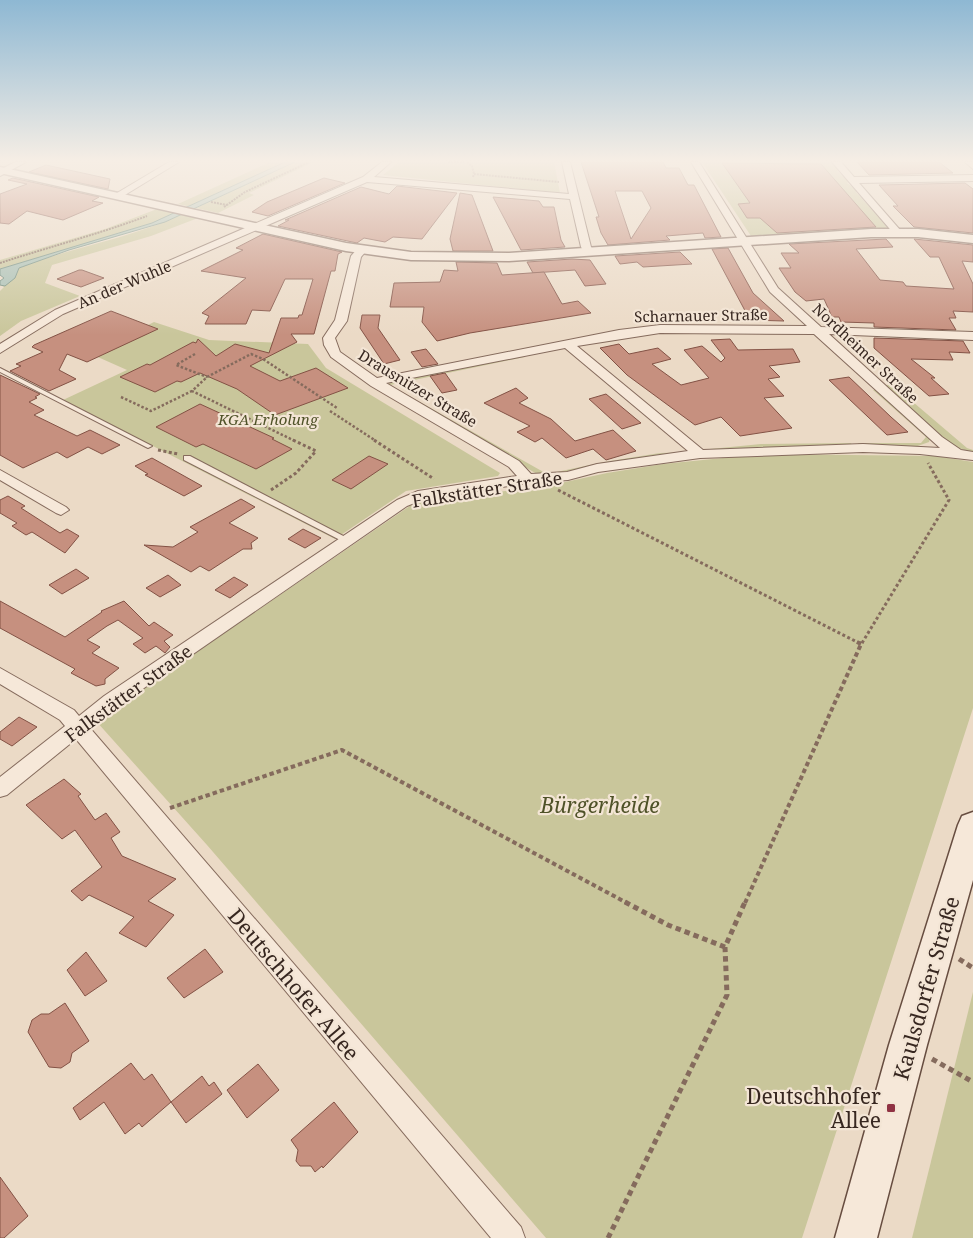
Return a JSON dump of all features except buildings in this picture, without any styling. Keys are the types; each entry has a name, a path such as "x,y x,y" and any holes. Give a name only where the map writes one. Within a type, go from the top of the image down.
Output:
{"main road":[{"name":"Kaulsdorfer Straße","path":"856,1238 908,1045 973,825"}],"street":[{"path":"228,220 362,250 391,255 457,260 742,241 898,233 973,239"},
{"name":"An der Wuhle","path":"0,349 36,324 72,306 271,220"},
{"path":"580,220 586,247 590,252"},
{"name":"Nordheimer Straße","path":"729,220 774,290 937,440 958,453"},
{"path":"887,220 898,233"},
{"name":"Drausnitzer Straße","path":"362,250 356,256 341,320 332,331 330,345 343,361 376,384 514,464 532,479"},
{"name":"Scharnauer Straße","path":"376,384 386,379 619,334 660,329 817,330 973,336"},
{"path":"567,344 700,454"},
{"path":"920,450 937,440"},
{"name":"Falkstätter Straße","path":"0,789 111,701 402,503 418,496 532,479 568,476 597,468 700,454 771,450 920,450 973,456"},
{"path":"0,474 60,510"},
{"path":"0,675 67,715 77,729"},
{"name":"Deutschhofer Allee","path":"77,729 510,1238"}],"lane":[{"path":"0,370 148,446"},
{"path":"187,458 347,540"}],"path":[{"path":"0,263 67,241 107,231 136,220"},
{"path":"195,354 176,365 207,376"},
{"path":"121,397 151,411 192,391 207,376 251,354 263,359 337,408"},
{"path":"192,391 316,451 296,473 268,492"},
{"path":"330,411 435,479 443,485 446,492"},
{"path":"148,446 187,458"},
{"path":"608,1238 727,995 724,947 861,644 949,500 920,450"},
{"path":"532,479 861,644"},
{"path":"150,815 342,750 668,925 724,947"},
{"path":"957,958 973,968"},
{"path":"931,1058 973,1082"}],"green space":[{"path":"129,220 164,220 0,269 0,260 105,229"},
{"path":"169,220 193,220 151,236 52,265 45,283 80,296 21,321 0,336 0,291 4,287 0,285 5,285 15,278 19,268"},
{"path":"740,220 881,220 889,229 751,236"},
{"name":"KGA Erholung","path":"154,322 209,340 308,344 326,368 500,473 498,476 406,491 335,539 63,400 127,370 91,354"},
{"path":"521,355 525,357 390,385 547,474 660,453 693,452 566,475 537,474 388,387 389,382"},
{"path":"881,385 893,385 967,448 973,450 973,453 942,442"},
{"path":"879,389 930,439 929,442 912,448 859,447 858,443 921,443 926,437 873,390"},
{"path":"851,443 852,447 764,448 706,452 700,450 761,444"},
{"name":"Bürgerheide","path":"763,454 936,456 973,462 973,708 802,1238 546,1238 207,845 96,721 417,501 542,487 607,473 663,464"},
{"path":"973,992 973,1238 912,1238"}],"shaded area":[{"path":"159,220 170,220 69,250 19,268 15,278 5,286 0,285 0,281 4,278 0,275 0,269"}],"place":[{"name":"Deutschhofer Allee","path":"891,1108"}]}
